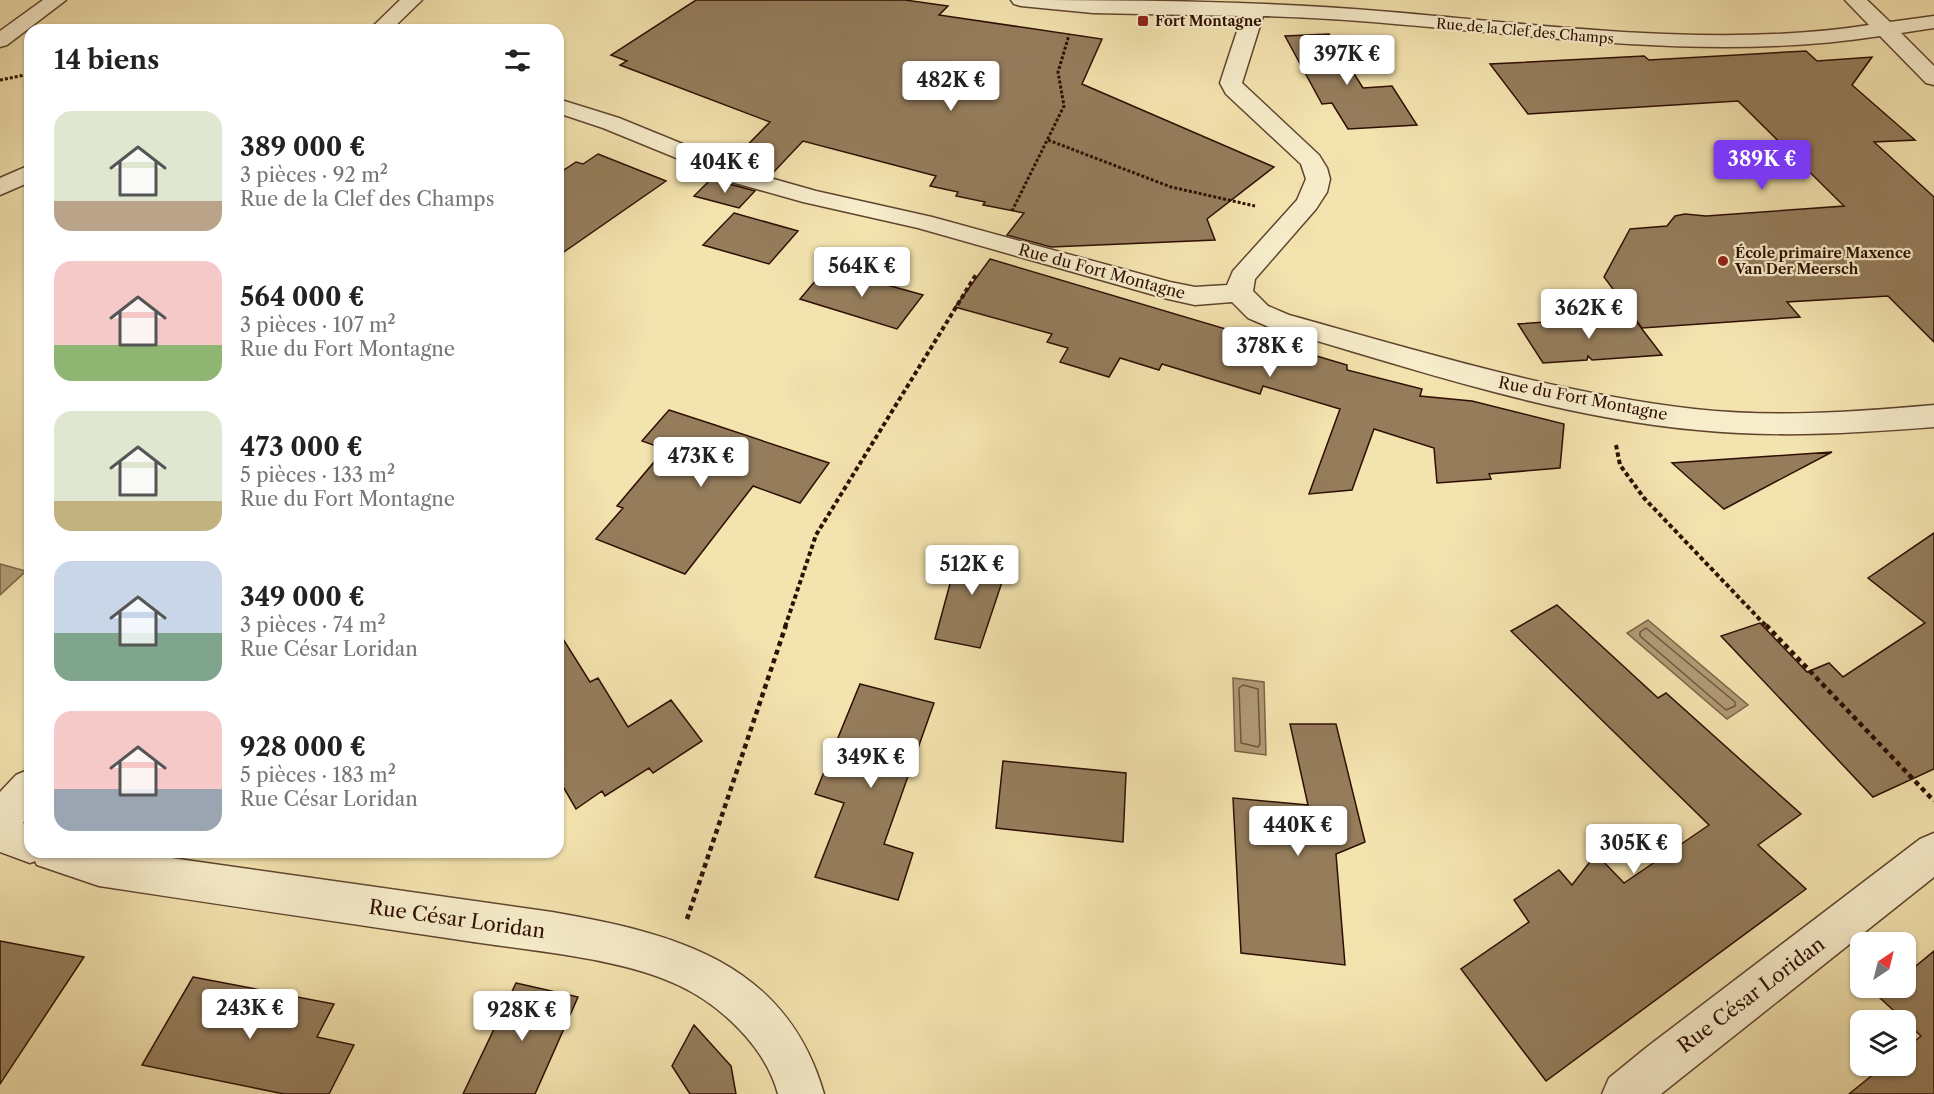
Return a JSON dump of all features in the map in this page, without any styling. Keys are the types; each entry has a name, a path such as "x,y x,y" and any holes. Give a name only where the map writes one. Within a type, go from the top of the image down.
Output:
{"street":[{"path":"0,41 56,0"},
{"path":"386,24 412,0"},
{"name":"Rue de la Clef des Champs","path":"1021,0 1078,6 1324,13 1650,40 1785,37 1886,31 1934,22"},
{"path":"1855,0 1934,78"},
{"path":"1239,292 1242,277 1314,193 1318,182 1317,171 1311,160 1234,89 1231,83 1254,11"},
{"name":"Rue du Fort Montagne","path":"564,108 611,123 668,146 719,171 812,197 923,222 1168,290 1195,296 1239,292 1258,312 1278,321 1506,384 1608,406 1707,420 1757,424 1864,422 1934,416"},
{"path":"0,188 24,175"},
{"path":"0,819 24,793"},
{"path":"0,833 24,842"},
{"name":"Rue César Loridan","path":"1625,1094 1934,852"},
{"name":"Rue César Loridan","path":"70,858 99,867 552,933 623,945 674,959 714,979 750,1008 783,1049 796,1074 801,1094"}],"path":[{"path":"674,959 816,535 996,242 1048,140 1064,106 1058,72 1078,6"},
{"path":"0,80 24,75"},
{"path":"1048,140 1171,187 1296,215"},
{"path":"1608,406 1620,465 1644,498 1934,801"}],"water":[{"path":"0,564 24,570 24,573 0,595"},
{"path":"1648,620 1748,705 1727,719 1627,633"},
{"path":"1233,678 1264,682 1266,755 1235,751"}],"building":[{"path":"696,0 905,0 948,6 939,15 1102,39 1082,84 1274,167 1207,219 1215,240 1051,247 1007,235 1024,213 983,205 985,202 956,196 958,192 930,186 936,176 803,141 770,176 729,164 770,122 620,65 627,61 611,55"},
{"path":"1329,34 1363,88 1392,86 1417,125 1348,129 1332,103 1322,104 1285,36"},
{"path":"1806,51 1817,61 1872,57 1852,85 1915,140 1874,142 1934,197 1934,342 1888,296 1787,302 1800,317 1642,328 1604,277 1630,229 1667,226 1675,216 1685,214 1706,216 1844,206 1738,101 1528,114 1490,64 1644,56 1649,60"},
{"path":"598,154 666,181 564,252 564,170 576,162 583,164"},
{"path":"711,179 755,191 739,208 694,196"},
{"path":"734,213 798,231 769,264 703,245"},
{"path":"990,259 1347,365 1347,370 1422,389 1420,396 1472,401 1564,424 1560,468 1489,474 1491,479 1437,483 1434,448 1374,429 1352,490 1309,494 1340,409 1263,386 1260,394 1162,364 1159,370 1120,358 1109,377 1060,362 1068,348 1047,342 1052,334 955,307"},
{"path":"826,268 923,295 897,329 800,299"},
{"path":"1632,316 1662,355 1592,360 1588,356 1587,360 1543,363 1518,324"},
{"path":"669,410 829,463 800,503 753,486 685,574 596,539 623,508 617,506 665,449 642,441"},
{"path":"1832,452 1724,509 1672,463"},
{"path":"1934,533 1934,769 1873,797 1721,636 1760,623 1807,672 1829,663 1843,677 1925,623 1868,578"},
{"path":"960,547 1011,555 980,648 935,639"},
{"path":"1557,605 1658,698 1666,693 1801,814 1758,845 1806,889 1546,1081 1461,969 1529,922 1514,900 1559,870 1572,885 1596,854 1624,883 1709,825 1511,631"},
{"path":"564,641 590,682 598,678 628,727 671,700 702,741 653,773 649,768 605,796 602,791 576,809 564,788"},
{"path":"860,684 934,703 884,844 913,853 898,900 815,877 844,803 815,794"},
{"path":"1290,724 1336,724 1365,842 1336,854 1345,965 1241,953 1233,798 1308,805"},
{"path":"1003,761 1126,773 1123,842 996,828"},
{"path":"0,941 84,957 0,1084"},
{"path":"1934,951 1934,1094 1849,1094 1871,1076 1916,1076 1916,1040 1921,1036 1916,1031 1916,1010 1893,1010 1880,998 1916,998 1916,966"},
{"path":"193,977 334,1004 317,1037 354,1045 329,1094 284,1094 142,1065"},
{"path":"516,983 578,997 535,1094 463,1094"},
{"path":"694,1025 731,1066 736,1094 690,1094 672,1066"}],"place":[{"name":"Fort Montagne","path":"1143,21"},
{"name":"École primaire Maxence Van Der Meersch","path":"1723,261"}]}
